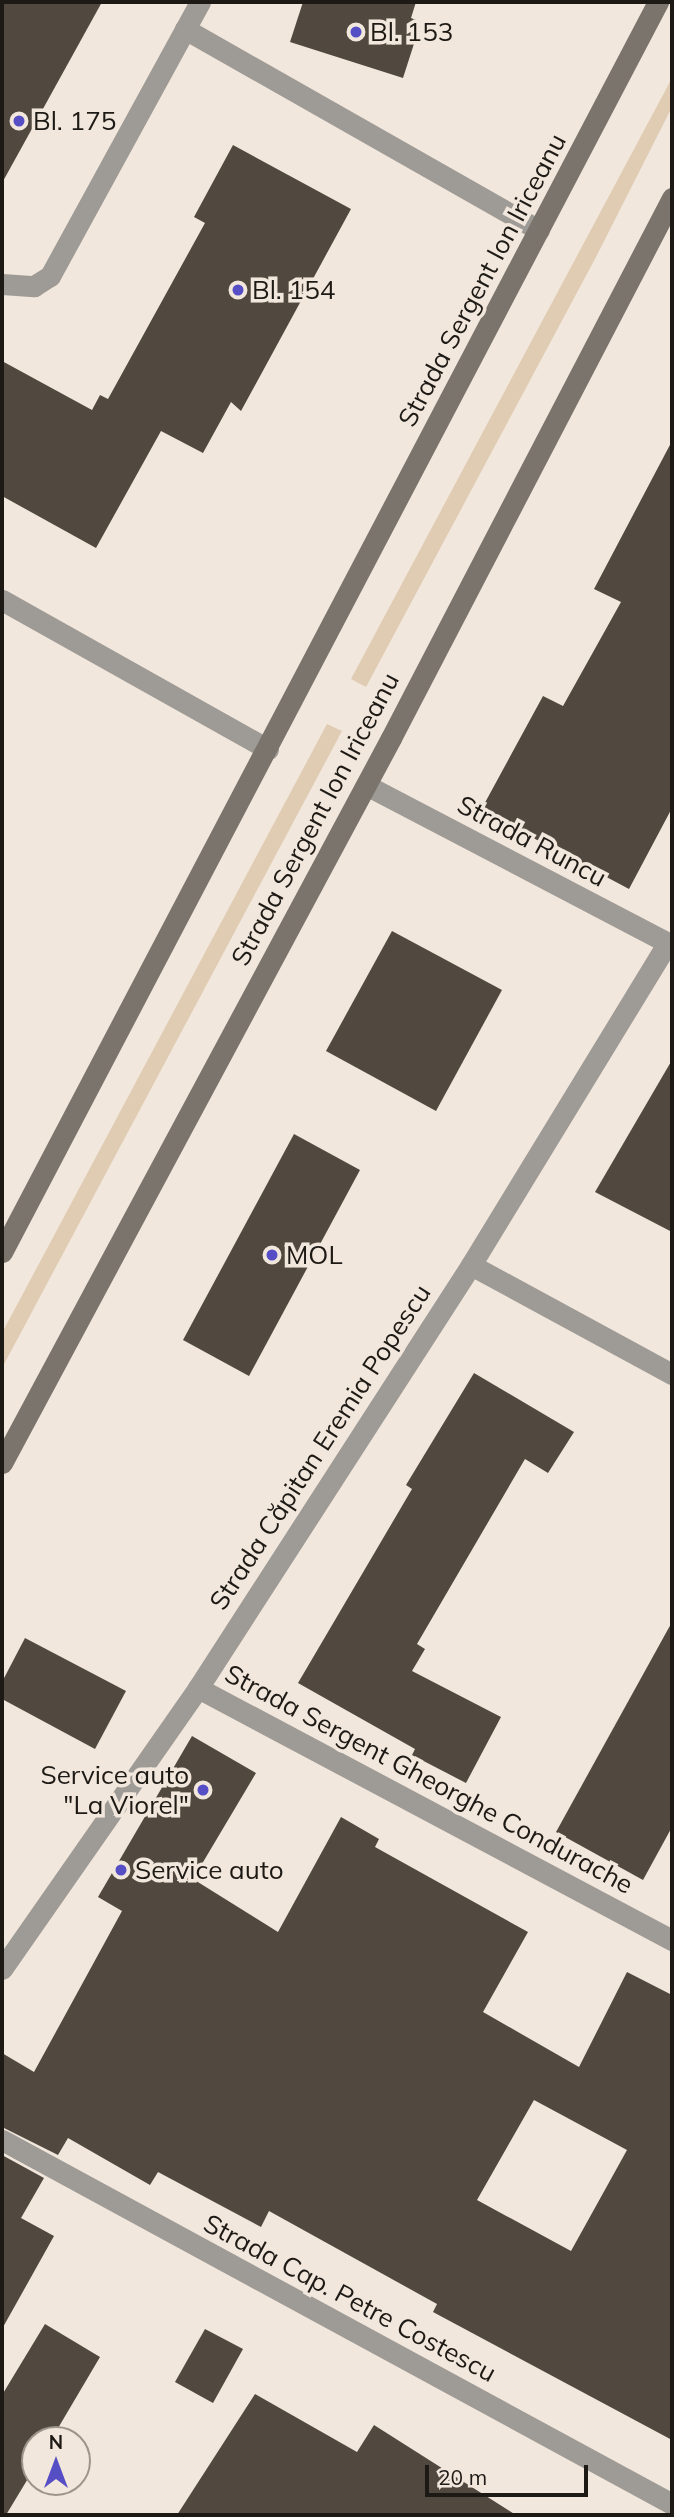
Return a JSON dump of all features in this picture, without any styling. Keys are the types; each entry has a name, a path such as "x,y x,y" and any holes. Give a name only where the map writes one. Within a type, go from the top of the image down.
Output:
{"main road":[{"name":"Strada Sergent Ion Iriceanu","path":"2,1252 658,2"},
{"name":"Strada Sergent Ion Iriceanu","path":"2,1463 366,785 672,198"}],"street":[{"path":"2,284 34,286 50,276 200,2"},
{"path":"185,29 539,230"},
{"path":"2,600 268,749"},
{"name":"Strada Runcu","path":"366,785 670,941"},
{"name":"Strada Căpitan Eremia Popescu","path":"2,1969 198,1688 471,1265 670,941"},
{"path":"471,1265 672,1374"},
{"name":"Strada Sergent Gheorghe Condurache","path":"198,1688 672,1940"},
{"name":"Strada Cap. Petre Costescu","path":"2,2140 672,2504"}],"shaded area":[{"path":"672,78 672,107 596,257 366,687 351,679"},
{"path":"327,724 342,731 2,1368 2,1333"}],"building":[{"name":"Bl. 175","path":"2,2 102,2 2,183"},
{"name":"Bl. 153","path":"303,2 416,2 411,18 421,22 403,78 290,42"},
{"name":"Bl. 154","path":"233,145 351,209 241,411 231,402 203,453 161,431 96,548 2,496 2,361 92,410 100,395 108,399 205,223 194,217"},
{"path":"672,441 672,808 629,889 481,810 543,696 563,706 621,602 594,589"},
{"path":"392,931 502,990 436,1111 326,1051"},
{"path":"672,1060 672,1232 595,1192"},
{"name":"MOL","path":"294,1134 360,1170 249,1376 183,1340"},
{"path":"474,1373 574,1432 548,1473 525,1459 417,1644 425,1649 412,1671 501,1717 466,1783 412,1755 415,1749 298,1683 412,1489 406,1485"},
{"path":"672,1622 672,1827 643,1880 556,1832"},
{"path":"25,1638 126,1691 95,1749 2,1699 2,1682"},
{"path":"192,1736 256,1773 193,1879 278,1932 341,1817 379,1839 375,1847 528,1932 483,2012 579,2067 627,1972 672,1995 672,2440 433,2312 437,2304 269,2211 261,2227 158,2172 150,2185 68,2138 58,2155 2,2127 2,2053 34,2072 122,1911 98,1897","holes":["534,2100 627,2150 571,2251 477,2200"]},
{"path":"2,2155 44,2178 21,2218 54,2236 2,2329"},
{"path":"45,2324 100,2357 59,2426 21,2426 21,2490 6,2515 2,2515 2,2395"},
{"path":"205,2329 243,2349 213,2403 175,2382"},
{"path":"255,2394 357,2452 374,2425 516,2515 177,2515"}],"place":[{"name":"Bl. 153","path":"356,32"},
{"name":"Bl. 175","path":"19,121"},
{"name":"Bl. 154","path":"238,290"},
{"name":"MOL","path":"272,1255"},
{"name":"Service auto \"La Viorel\"","path":"203,1790"},
{"name":"Service auto","path":"121,1870"}]}
